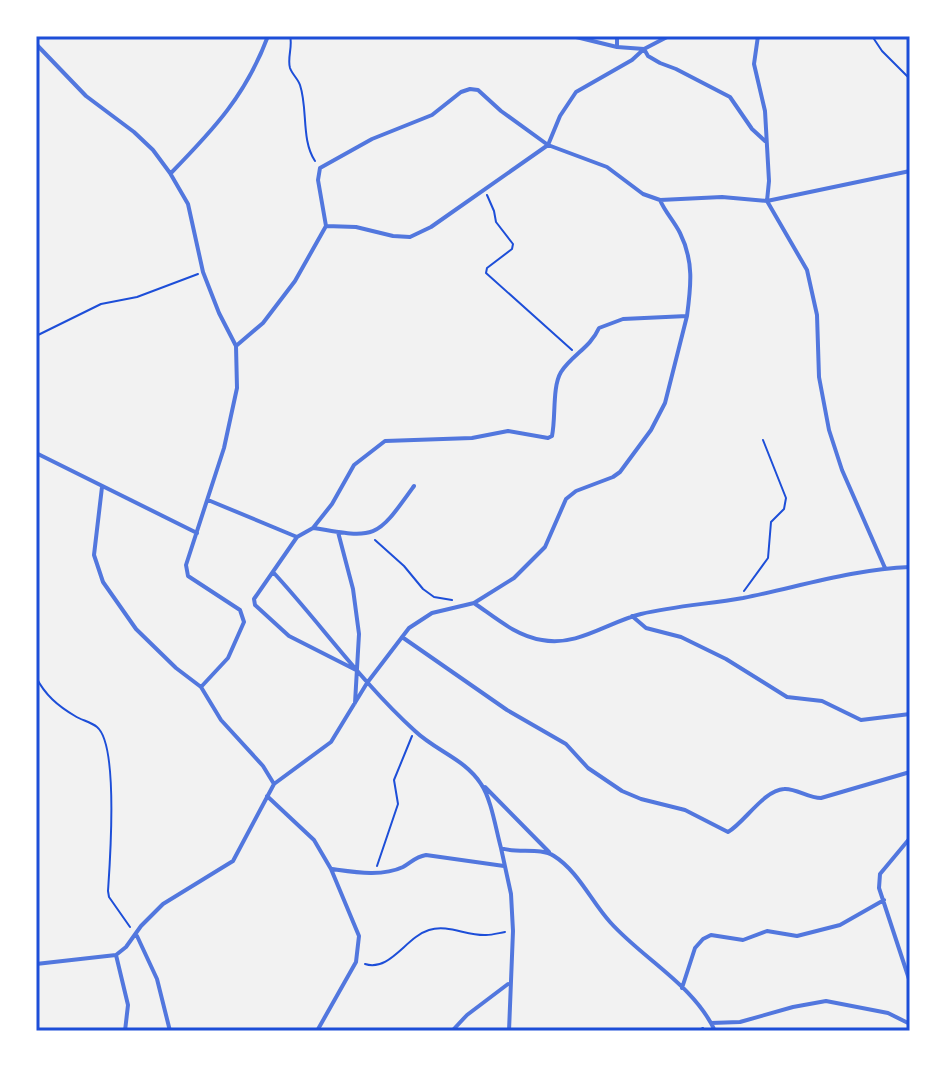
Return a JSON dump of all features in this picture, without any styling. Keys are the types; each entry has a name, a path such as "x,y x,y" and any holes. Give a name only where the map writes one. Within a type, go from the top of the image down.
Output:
{"street":[{"path":"170,173 210,133 240,96 268,36"},
{"path":"572,36 617,47 644,49"},
{"path":"617,36 617,47"},
{"path":"326,226 356,227 410,237 431,227 548,145 560,116 576,92 669,36"},
{"path":"758,36 754,64 765,111 769,181 767,201 807,270 817,315 819,377 829,430 842,470 885,568"},
{"path":"36,44 86,96 153,150 170,173 188,204 203,272 236,346 237,388 224,448 186,565 188,576 240,610 244,622 228,658 201,687"},
{"path":"644,49 648,56 660,63 730,97 752,129 765,141"},
{"path":"236,346 263,323 295,281 326,226 318,180 320,168 372,139 432,115 461,92 470,89 478,90 548,145 607,167 643,194 660,200 722,197 767,201 910,171"},
{"path":"36,964 116,955 163,904 233,861 274,784 331,742 367,683 409,628 432,613 472,603 514,578 545,547 569,496 613,477 627,462 651,430 665,403 687,316 693,277 680,232 660,200"},
{"path":"356,670 289,636 255,605 254,599 297,537 313,528 332,504 354,465 385,441 472,438 508,431 548,438 552,436 556,415 556,383 576,353 592,344 599,328 623,319 687,316"},
{"path":"36,453 197,533"},
{"path":"313,528 368,535 388,522 414,486"},
{"path":"102,487 94,555 103,582 136,629 176,668 201,687 221,720 263,766 274,784"},
{"path":"208,500 297,537"},
{"path":"338,532 353,589 359,634 355,704"},
{"path":"472,603 518,633 544,641 573,640 632,616 739,599 885,568 910,567"},
{"path":"273,572 367,683 432,746 463,763 551,854 566,865 609,921 698,1001 715,1031"},
{"path":"632,616 646,628 681,637 726,659 787,697 822,701 861,720 910,714"},
{"path":"402,637 507,710 566,744 588,768 622,791 685,810 728,832 779,790 821,798 910,772"},
{"path":"483,785 511,894 513,931 509,1031"},
{"path":"267,796 314,840 331,869 359,936 356,962 317,1031"},
{"path":"910,838 880,874 879,888 910,982"},
{"path":"501,848 551,854"},
{"path":"331,869 374,873 402,867 414,857 426,855 504,866"},
{"path":"682,988 695,948 711,935 743,940 767,931 797,936 840,925 884,900"},
{"path":"136,935 157,979 170,1031"},
{"path":"116,955 128,1005 125,1031"},
{"path":"452,1031 467,1015 510,983"},
{"path":"711,1023 740,1022 826,1001 888,1013 910,1024"}],"path":[{"path":"290,36 290,67 299,83 305,108 309,152 320,168"},
{"path":"872,36 882,51 910,79"},
{"path":"485,190 496,222 513,244 512,249 487,268 486,273 576,353"},
{"path":"36,336 101,304 137,297 203,272"},
{"path":"739,599 768,558 771,522 784,509 786,498 763,440"},
{"path":"368,535 434,597 472,603"},
{"path":"36,677 51,700 98,727 105,740 109,757 113,837 108,891 136,935"},
{"path":"374,873 398,804 394,780 415,731"},
{"path":"356,962 377,967 425,931 437,928 485,936 513,931"}]}
